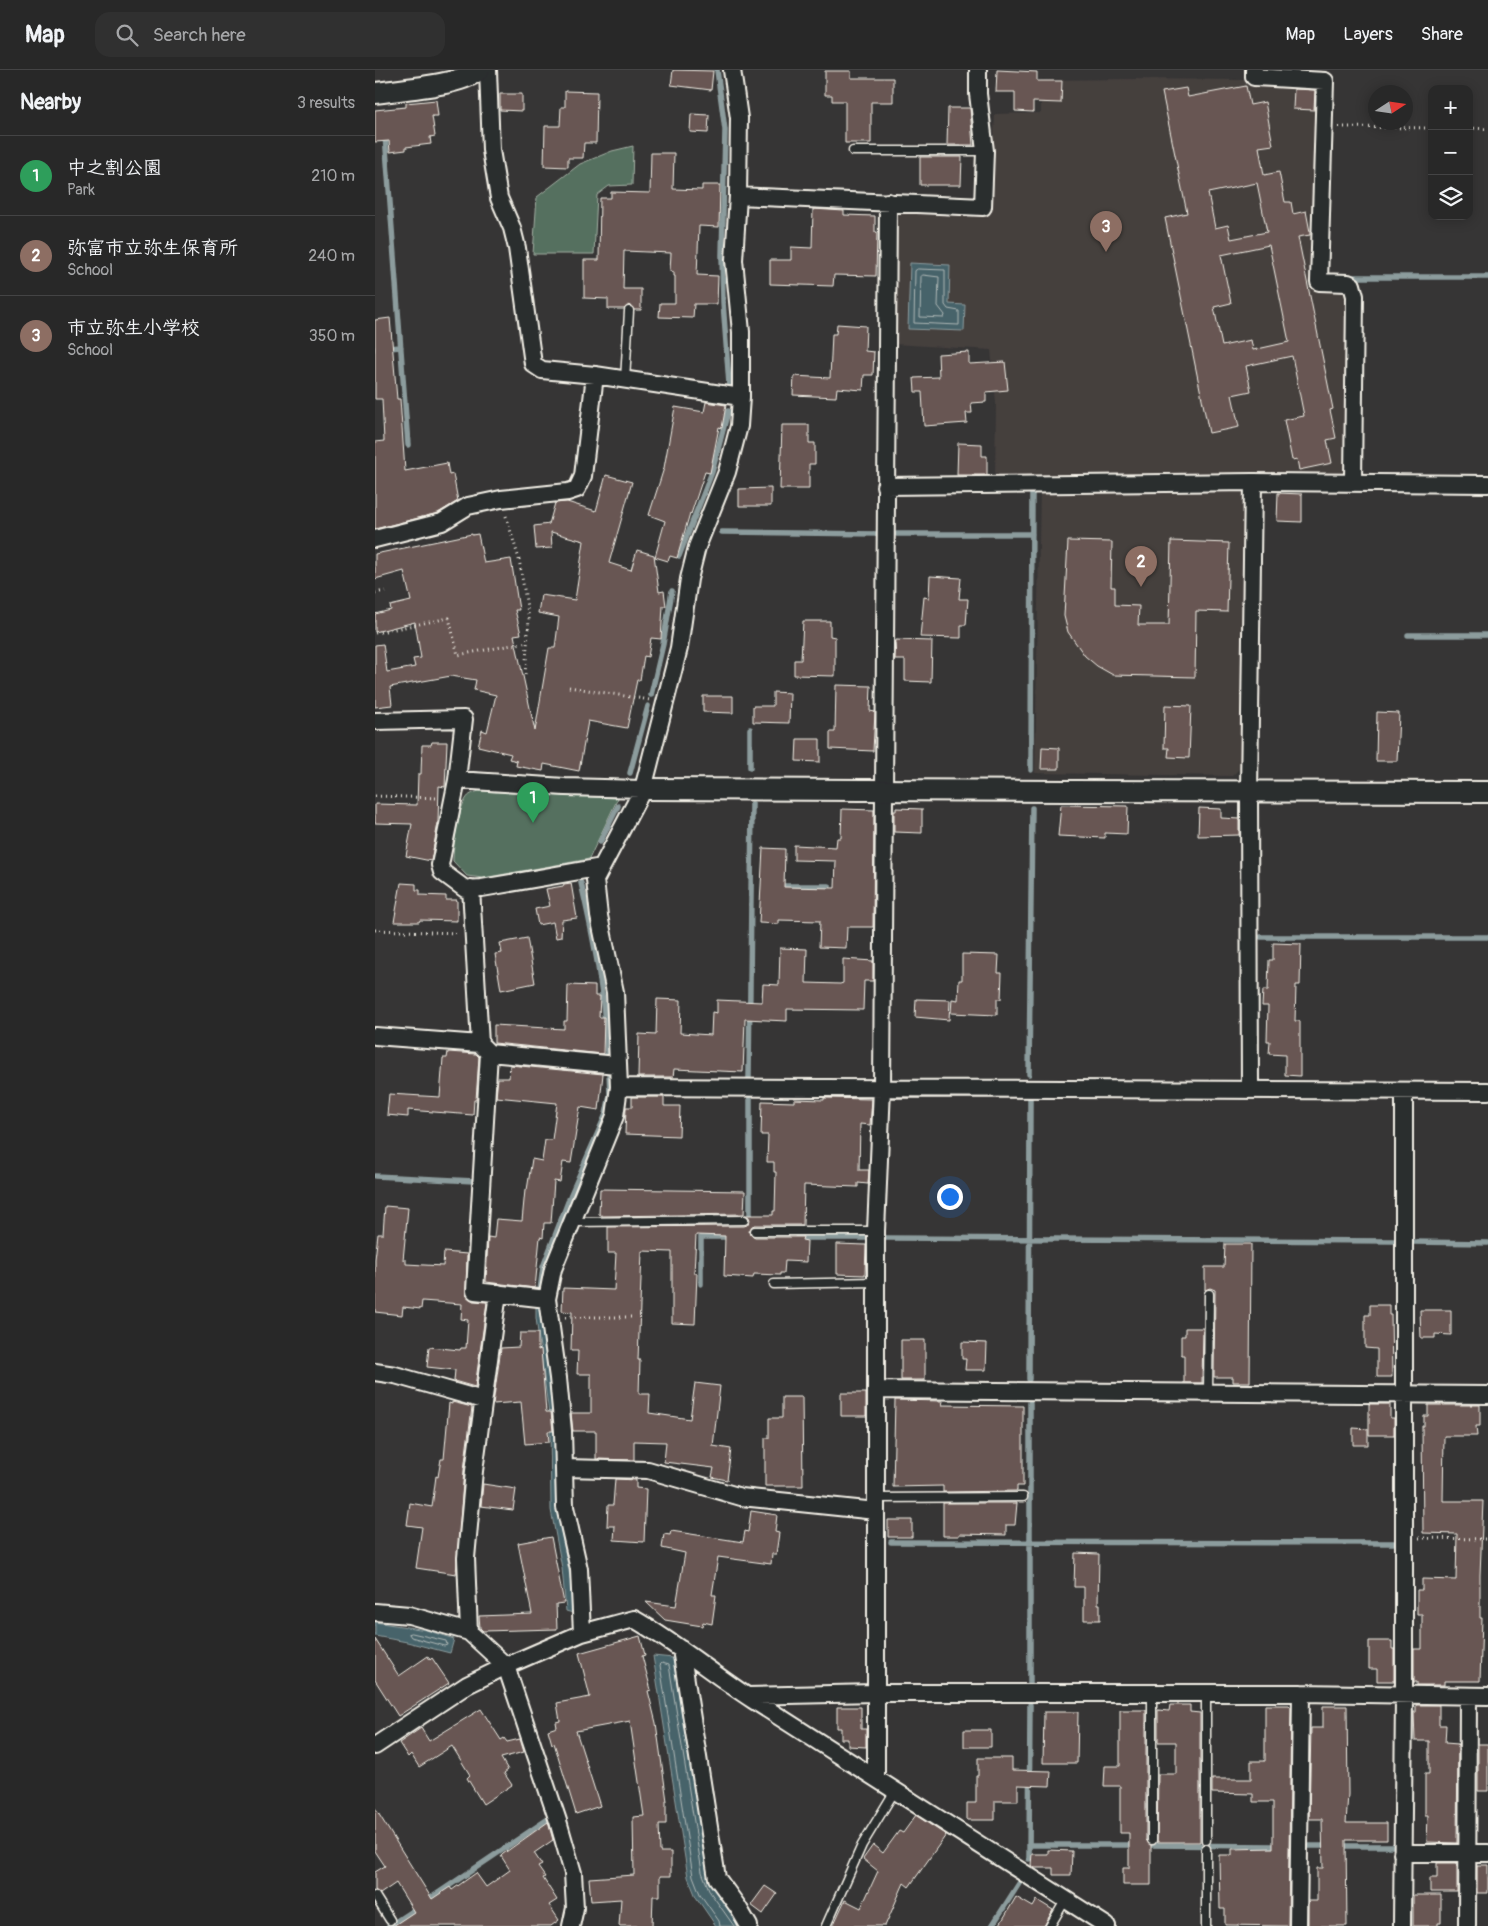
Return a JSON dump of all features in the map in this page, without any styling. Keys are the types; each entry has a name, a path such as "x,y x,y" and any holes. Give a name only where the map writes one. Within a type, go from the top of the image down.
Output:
{"street":[{"path":"375,93 453,81 472,75 479,70"},
{"path":"488,70 491,150 499,198 512,228 517,248 533,364 541,370 595,375 741,397"},
{"path":"582,1633 579,1569 565,1507 563,1431 547,1299 553,1269 615,1116 619,1087 615,992 599,916 595,880 643,789 679,648 687,587 697,547 727,472 739,426 741,332 735,260 739,118 732,70"},
{"path":"738,196 983,207 985,151 978,94 978,70"},
{"path":"1254,70 1254,77 1325,81 1319,282 1347,283 1352,285 1355,296 1353,482"},
{"path":"876,1778 876,1230 881,1088 888,202"},
{"path":"375,539 443,522 468,506 501,499 568,492 577,489 583,476 595,375"},
{"path":"1250,1090 1249,793 1253,482"},
{"path":"885,486 1253,482 1488,484"},
{"path":"375,721 465,719 457,780 440,864 442,872 465,889 482,888 601,867"},
{"path":"457,780 565,787 643,789 884,789 1249,793 1488,792"},
{"path":"471,888 485,1048 475,1292 547,1299"},
{"path":"375,1036 617,1065"},
{"path":"619,1087 1488,1092"},
{"path":"1401,1926 1404,1696 1404,1091"},
{"path":"469,1632 466,1558 474,1471 498,1294"},
{"path":"375,1372 395,1375 483,1400"},
{"path":"877,1390 1488,1395"},
{"path":"564,1468 648,1470 741,1497 876,1505"},
{"path":"375,1612 409,1615 469,1632 506,1666 558,1821 573,1873 575,1908 571,1926"},
{"path":"375,1746 467,1685 582,1633 634,1619 654,1630 747,1696 1107,1926"},
{"path":"681,1650 717,1878 738,1906 749,1926"},
{"path":"747,1696 875,1693 1301,1693 1488,1696"},
{"path":"1298,1926 1301,1693"},
{"path":"1467,1696 1467,1926"},
{"path":"1402,1853 1488,1853"}],"lane":[{"path":"853,152 985,151"},
{"path":"625,380 629,311"},
{"path":"572,1222 744,1220"},
{"path":"755,1231 876,1230"},
{"path":"774,1284 876,1282"},
{"path":"1208,1394 1209,1294"},
{"path":"876,1505 1023,1498"},
{"path":"1206,1693 1206,1840"},
{"path":"1152,1694 1152,1840"},
{"path":"826,1926 862,1845 895,1789"},
{"path":"1206,1849 1206,1926"},
{"path":"375,1896 390,1920"},
{"path":"1050,1926 1066,1899"}],"path":[{"path":"1324,127 1428,128"},
{"path":"1473,128 1488,128"},
{"path":"501,499 519,559 529,619 525,675"},
{"path":"375,594 385,591"},
{"path":"375,633 449,618 458,655 528,642"},
{"path":"569,687 665,703"},
{"path":"375,796 453,798"},
{"path":"375,930 474,933"},
{"path":"550,1318 631,1317"},
{"path":"1404,1537 1488,1539"}],"shaded area":[{"path":"1041,80 1248,80 1321,84 1315,286 1349,289 1350,471 1345,477 995,476 996,403 991,350 894,344 896,217 901,212 990,215 995,114 1041,113"},
{"path":"1040,488 1245,489 1241,767 1232,776 1035,773"}],"green space":[{"path":"633,146 632,185 609,186 597,195 594,254 533,254 537,197 580,164 612,151"},
{"path":"479,791 618,798 589,859 483,878 467,876 453,861 457,829 463,804 468,796"}],"water":[{"path":"910,263 950,265 949,304 965,305 964,331 908,329"},
{"path":"536,1305 543,1310 557,1431 557,1510 573,1592 573,1613 566,1611 562,1568 551,1510 550,1421 536,1318"},
{"path":"375,1622 426,1630 454,1639 450,1653 375,1636"},
{"path":"653,1656 673,1658 707,1871 714,1889 740,1926 716,1926 696,1897 688,1877"}],"building":[{"path":"673,70 713,71 711,90 671,85"},
{"path":"997,70 1037,72 1037,81 1062,81 1061,103 1033,102 1033,112 1015,111 1015,92 996,92"},
{"path":"825,71 851,71 851,78 893,78 893,102 871,102 871,143 845,143 845,101 832,101 832,95 825,95"},
{"path":"1246,86 1250,105 1265,102 1273,145 1259,147 1264,175 1279,172 1285,202 1291,202 1293,214 1306,211 1310,232 1310,235 1298,237 1333,409 1330,410 1336,438 1327,440 1332,463 1299,470 1297,459 1292,460 1284,420 1304,416 1292,356 1246,366 1251,391 1232,395 1239,427 1209,433 1165,218 1187,213 1162,92 1186,88 1188,97","holes":["1257,183 1267,232 1231,239 1228,225 1215,228 1208,193","1269,245 1289,342 1253,350 1251,340 1222,346 1214,307 1231,303 1221,255"]},
{"path":"1294,89 1315,90 1314,110 1293,109"},
{"path":"565,91 597,92 596,143 584,143 583,158 568,158 568,167 544,166 545,126 560,126 561,107 565,107"},
{"path":"500,94 522,94 522,111 500,110"},
{"path":"436,100 438,116 432,116 435,136 430,137 431,144 406,147 406,150 390,152 389,141 375,142 375,110 406,107 406,103"},
{"path":"948,108 970,108 973,145 947,145"},
{"path":"691,114 709,115 708,133 690,132"},
{"path":"651,153 674,153 673,189 702,190 702,185 720,185 719,227 699,226 697,275 718,276 717,304 694,304 693,318 659,317 660,303 675,303 675,276 674,272 670,271 671,253 624,251 623,289 641,289 641,310 634,310 629,305 624,309 608,309 608,299 584,298 584,260 599,260 600,198 611,198 611,192 650,193"},
{"path":"920,157 962,157 961,185 920,185"},
{"path":"813,209 844,211 844,215 875,216 875,232 877,232 876,276 834,275 833,286 770,284 770,260 791,260 791,247 812,248"},
{"path":"390,318 397,399 400,399 405,471 447,463 449,475 453,474 458,501 438,513 375,529 375,442 384,441 382,399 375,399 375,320"},
{"path":"837,324 866,326 865,351 874,352 873,375 864,375 863,390 837,388 836,397 793,395 794,376 830,378 832,334 836,334"},
{"path":"969,352 969,364 1005,362 1008,390 986,392 986,402 971,403 972,413 966,413 967,423 924,426 922,392 915,392 914,378 939,377 938,354"},
{"path":"706,402 726,405 722,428 719,427 710,473 705,472 690,513 677,558 670,556 668,561 655,557 665,521 649,515 664,468 675,407 704,412"},
{"path":"782,425 809,425 809,443 815,443 815,464 809,464 809,489 780,489"},
{"path":"958,443 982,444 982,456 987,456 987,475 957,475"},
{"path":"606,475 632,482 609,563 631,570 637,550 654,555 659,592 664,591 666,606 663,606 661,639 651,638 648,657 644,656 640,680 637,680 627,728 588,721 579,771 544,764 543,771 516,766 517,761 509,759 511,754 478,746 482,730 487,732 496,695 474,690 476,680 451,676 390,687 392,705 375,707 375,645 383,644 387,672 415,667 413,659 421,658 415,622 375,632 375,614 391,610 390,606 411,601 404,571 375,579 375,554 478,534 484,563 511,559 519,610 515,610 521,634 514,635 535,731 549,648 555,648 559,617 538,613 541,595 575,600 584,541 551,532 552,548 536,549 534,526 549,524 555,503 567,502 596,511"},
{"path":"771,488 771,506 739,506 739,489"},
{"path":"1278,493 1302,494 1302,522 1277,521"},
{"path":"1068,541 1112,542 1111,587 1115,587 1115,605 1139,606 1138,625 1169,625 1171,541 1229,543 1227,612 1196,611 1195,677 1113,675 1097,666 1085,656 1068,632 1064,616"},
{"path":"930,576 961,578 959,599 968,599 966,625 961,625 961,638 920,637 924,597 929,598"},
{"path":"803,621 830,621 830,636 835,637 835,676 794,675 794,660 801,660"},
{"path":"896,640 932,641 931,682 905,681 905,660 895,660"},
{"path":"836,685 871,686 870,711 875,712 873,751 830,749 830,732 835,732"},
{"path":"773,692 790,693 789,723 753,722 753,706 773,706"},
{"path":"703,696 733,696 733,713 703,712"},
{"path":"1165,705 1191,706 1189,758 1168,757 1169,748 1164,748"},
{"path":"1377,712 1399,713 1397,761 1376,761"},
{"path":"797,739 820,739 820,762 796,761"},
{"path":"432,742 447,742 445,787 439,786 438,823 431,861 406,856 412,824 375,823 375,804 417,805 418,774 421,774 422,745 431,745"},
{"path":"1042,747 1059,748 1059,769 1041,769"},
{"path":"1061,805 1128,806 1127,834 1105,833 1105,838 1058,836"},
{"path":"896,808 922,809 922,833 894,832 894,811 896,811"},
{"path":"1199,808 1221,809 1221,818 1239,819 1239,835 1198,836"},
{"path":"842,809 874,810 873,927 847,927 846,948 819,947 820,921 779,920 779,924 759,923 763,848 785,849 784,887 835,888 836,861 794,860 794,845 836,847 837,838 841,838"},
{"path":"401,883 416,884 416,890 420,890 420,895 446,896 446,900 457,900 457,921 420,920 419,922 394,922"},
{"path":"571,883 577,918 562,920 561,937 556,938 553,922 538,925 535,909 550,906 546,889"},
{"path":"527,938 535,983 501,990 495,954 502,953 500,943"},
{"path":"1273,943 1301,944 1300,985 1296,985 1295,1021 1300,1021 1300,1076 1285,1075 1285,1055 1269,1054 1270,1041 1267,1041 1268,1006 1262,1006 1263,990 1268,990 1269,960 1273,960"},
{"path":"780,948 807,949 806,983 840,984 843,983 843,959 873,961 873,981 864,981 863,1010 787,1009 787,1021 745,1019 743,1072 674,1069 673,1077 638,1077 639,1034 656,1035 657,999 681,1000 680,1033 711,1035 712,1012 717,1013 717,1000 762,1002 763,984 779,985"},
{"path":"962,954 999,955 998,973 1002,973 1001,999 997,999 997,1015 951,1013 952,999 958,1000 959,980 962,980"},
{"path":"568,985 595,986 595,996 600,996 599,1017 604,1017 603,1054 494,1043 494,1025 564,1029 564,1021 567,1021"},
{"path":"916,999 950,1000 949,1020 915,1017"},
{"path":"448,1052 476,1054 479,1057 473,1115 408,1110 408,1117 387,1115 389,1094 440,1097 443,1058 447,1058"},
{"path":"510,1065 603,1074 599,1110 580,1107 571,1163 563,1162 560,1182 554,1181 551,1223 544,1223 543,1238 540,1237 535,1288 486,1282 488,1237 494,1238 496,1219 522,1221 525,1190 527,1190 532,1159 542,1161 545,1140 552,1140 557,1103 496,1097 498,1078 509,1078"},
{"path":"632,1097 664,1097 664,1106 680,1106 679,1136 625,1134 626,1107 632,1107"},
{"path":"824,1098 872,1099 870,1125 860,1124 859,1170 869,1170 868,1184 858,1183 858,1187 804,1185 803,1225 755,1225 749,1231 755,1237 803,1237 802,1240 807,1241 806,1262 785,1261 784,1273 780,1273 780,1275 754,1274 753,1278 724,1276 725,1236 696,1235 694,1273 697,1273 695,1324 672,1323 672,1252 642,1251 638,1360 640,1360 639,1394 650,1394 649,1413 690,1419 695,1383 720,1386 713,1446 731,1449 727,1480 712,1477 714,1468 664,1462 666,1442 634,1441 634,1460 596,1459 596,1431 573,1431 571,1413 591,1413 591,1374 577,1374 578,1351 571,1351 572,1312 562,1311 563,1288 614,1290 616,1253 608,1253 608,1227 744,1226 750,1220 745,1215 773,1215 773,1211 775,1211 776,1172 774,1172 774,1162 767,1162 768,1135 761,1135 762,1101 794,1102 794,1099 824,1100"},
{"path":"600,1189 745,1191 744,1214 603,1216 599,1214"},
{"path":"385,1206 408,1208 403,1260 406,1260 406,1264 443,1266 444,1252 467,1254 466,1295 473,1301 487,1302 475,1387 454,1381 455,1370 427,1367 429,1347 460,1350 461,1348 466,1348 468,1320 461,1319 462,1304 422,1301 421,1309 403,1307 402,1315 375,1312 375,1259 378,1234 383,1234"},
{"path":"837,1244 866,1245 865,1275 837,1274"},
{"path":"1225,1244 1251,1244 1250,1382 1233,1382 1233,1377 1214,1377 1215,1290 1210,1288 1205,1290 1205,1267 1224,1267"},
{"path":"1370,1305 1389,1305 1389,1315 1391,1315 1392,1377 1377,1377 1377,1349 1365,1348 1365,1315 1370,1315"},
{"path":"1420,1310 1451,1310 1451,1335 1435,1334 1435,1338 1421,1338"},
{"path":"1185,1328 1203,1328 1202,1383 1184,1383 1184,1355 1181,1355 1181,1336 1185,1336"},
{"path":"520,1333 538,1333 538,1350 541,1349 546,1412 551,1412 553,1431 548,1431 549,1442 525,1444 521,1402 493,1404 501,1348 519,1347"},
{"path":"901,1340 925,1340 925,1380 901,1380"},
{"path":"962,1342 987,1343 986,1370 965,1370 966,1359 962,1359"},
{"path":"841,1393 866,1393 866,1416 841,1416"},
{"path":"782,1397 802,1397 803,1486 765,1486 765,1438 769,1438 769,1418 782,1418"},
{"path":"895,1400 943,1401 942,1405 1023,1406 1023,1486 1017,1486 1017,1491 943,1492 943,1486 893,1487"},
{"path":"452,1402 472,1407 464,1470 456,1574 416,1568 422,1527 407,1525 410,1503 432,1507 436,1476 438,1477 441,1459 444,1459 449,1403 452,1404"},
{"path":"1369,1404 1390,1404 1390,1418 1394,1418 1394,1435 1369,1435"},
{"path":"1428,1405 1480,1405 1480,1426 1476,1426 1477,1436 1444,1436 1443,1501 1483,1501 1480,1575 1480,1618 1482,1618 1480,1681 1444,1681 1444,1685 1417,1685 1417,1682 1414,1682 1414,1649 1422,1649 1422,1614 1417,1614 1417,1590 1422,1590 1422,1579 1456,1580 1457,1534 1423,1533 1422,1426 1424,1426 1424,1416 1428,1416"},
{"path":"1353,1428 1368,1429 1368,1445 1353,1445"},
{"path":"615,1479 636,1480 636,1488 646,1489 644,1542 614,1540 615,1526 607,1526 608,1505 613,1505"},
{"path":"483,1484 516,1489 513,1510 481,1506"},
{"path":"943,1503 1017,1503 1015,1525 1006,1525 1006,1535 959,1534 959,1536 943,1536"},
{"path":"751,1511 777,1515 775,1532 779,1533 776,1554 772,1554 771,1564 718,1557 712,1595 716,1595 712,1624 703,1622 702,1626 665,1620 646,1602 676,1606 685,1553 662,1548 664,1534 670,1535 671,1531 743,1542 745,1531 748,1532"},
{"path":"888,1520 912,1520 912,1537 888,1537"},
{"path":"551,1537 564,1603 556,1604 557,1629 483,1631 480,1628 479,1616 532,1614 518,1543"},
{"path":"1075,1553 1099,1554 1098,1604 1100,1604 1100,1620 1084,1620 1084,1587 1074,1587"},
{"path":"640,1636 645,1655 642,1656 651,1690 648,1691 656,1723 667,1801 666,1824 659,1824 660,1852 671,1852 671,1876 660,1876 660,1896 653,1896 652,1926 619,1926 621,1899 591,1901 589,1878 634,1875 633,1817 644,1816 630,1721 576,1731 600,1806 576,1814 554,1743 552,1744 548,1730 557,1727 556,1722 560,1721 557,1703 590,1697 579,1653"},
{"path":"375,1639 399,1676 428,1656 430,1660 432,1658 449,1683 398,1716 375,1680"},
{"path":"1369,1641 1392,1641 1392,1649 1394,1649 1394,1681 1377,1681 1377,1669 1369,1669"},
{"path":"1170,1705 1190,1705 1190,1712 1200,1713 1200,1842 1157,1842 1158,1774 1176,1774 1176,1742 1158,1742 1158,1710 1169,1711"},
{"path":"1265,1705 1289,1705 1291,1707 1288,1926 1225,1925 1225,1909 1220,1909 1219,1855 1232,1855 1232,1849 1273,1848 1273,1802 1253,1802 1253,1794 1212,1793 1212,1779 1251,1779 1251,1761 1265,1761"},
{"path":"1416,1705 1439,1705 1439,1725 1446,1725 1445,1743 1458,1744 1457,1843 1427,1842 1428,1815 1425,1815 1425,1774 1429,1774 1429,1741 1415,1741 1414,1712 1416,1712"},
{"path":"1323,1706 1347,1706 1348,1794 1346,1823 1387,1823 1387,1840 1346,1840 1347,1926 1308,1926 1308,1901 1317,1901 1317,1868 1323,1868 1322,1819 1309,1819 1311,1728 1323,1728"},
{"path":"837,1707 861,1707 861,1729 866,1729 866,1747 848,1746 848,1739 841,1739 841,1728 837,1728"},
{"path":"481,1709 501,1740 504,1738 507,1742 520,1739 524,1752 501,1758 508,1770 504,1773 512,1785 483,1804 467,1778 470,1775 452,1746 419,1767 411,1754 408,1757 399,1743 421,1728 429,1741"},
{"path":"1120,1710 1146,1710 1146,1840 1151,1845 1151,1885 1123,1885 1123,1868 1129,1868 1129,1833 1120,1833 1120,1786 1104,1786 1105,1766 1120,1766"},
{"path":"1044,1712 1078,1712 1077,1763 1043,1763"},
{"path":"964,1730 991,1730 991,1747 964,1747"},
{"path":"1478,1744 1488,1744 1488,1791 1478,1791"},
{"path":"978,1758 1012,1758 1012,1770 1051,1771 1050,1786 1018,1785 1018,1801 995,1801 995,1820 967,1820 967,1803 976,1803"},
{"path":"375,1808 432,1899 450,1887 452,1890 476,1873 486,1887 510,1870 501,1856 548,1822 553,1840 534,1853 542,1865 538,1867 545,1877 543,1878 557,1900 549,1905 559,1920 551,1926 393,1926 414,1912 396,1883 380,1894 375,1890 375,1872 385,1866 375,1851"},
{"path":"916,1815 946,1835 909,1887 904,1883 885,1926 833,1926 845,1900 861,1908 878,1871 863,1859 873,1845 883,1853 899,1831 903,1833"},
{"path":"1048,1850 1072,1851 1071,1875 1053,1875 1053,1868 1035,1868 1031,1865 1032,1854 1048,1854"},
{"path":"1437,1863 1457,1863 1457,1892 1430,1892 1430,1878 1437,1878"},
{"path":"1477,1865 1488,1865 1488,1893 1477,1893"},
{"path":"765,1886 777,1894 763,1914 751,1905"},
{"path":"1413,1895 1441,1895 1441,1923 1438,1923 1438,1926 1413,1926"},
{"path":"1016,1897 1033,1907 1037,1900 1053,1910 1044,1926 999,1926"}],"waterway":[{"path":"717,70 725,130 722,255 723,302 729,384"},
{"path":"385,135 408,445"},
{"path":"1348,277 1488,277"},
{"path":"375,349 401,347"},
{"path":"679,556 712,472 728,411"},
{"path":"1031,770 1032,489"},
{"path":"722,532 878,534"},
{"path":"897,534 1032,534"},
{"path":"651,695 663,644 672,591"},
{"path":"1408,635 1488,635"},
{"path":"630,773 648,706"},
{"path":"750,729 750,767"},
{"path":"749,1078 752,804"},
{"path":"600,842 618,806"},
{"path":"1029,1074 1032,808"},
{"path":"581,883 598,968 604,1010 607,1053"},
{"path":"777,886 829,886"},
{"path":"1261,937 1488,937"},
{"path":"540,1290 543,1267 571,1194 606,1114 610,1095 609,1072"},
{"path":"750,1096 750,1238"},
{"path":"1029,1379 1030,1099"},
{"path":"375,1176 474,1181"},
{"path":"701,1284 701,1237 731,1237"},
{"path":"797,1238 868,1238"},
{"path":"886,1238 1393,1241"},
{"path":"1412,1242 1488,1243"},
{"path":"1030,1403 1030,1683"},
{"path":"891,1542 1393,1543"},
{"path":"1029,1859 1030,1705"},
{"path":"425,1902 548,1819"},
{"path":"1029,1845 1135,1845"},
{"path":"1144,1845 1292,1846"},
{"path":"1308,1846 1330,1846"},
{"path":"1340,1846 1395,1846"},
{"path":"992,1926 1020,1882"},
{"path":"389,1926 418,1907"}],"place":[{"name":"市立弥生小学校","path":"1106,252"},
{"name":"弥富市立弥生保育所","path":"1141,587"},
{"name":"中之割公園","path":"533,823"}]}
